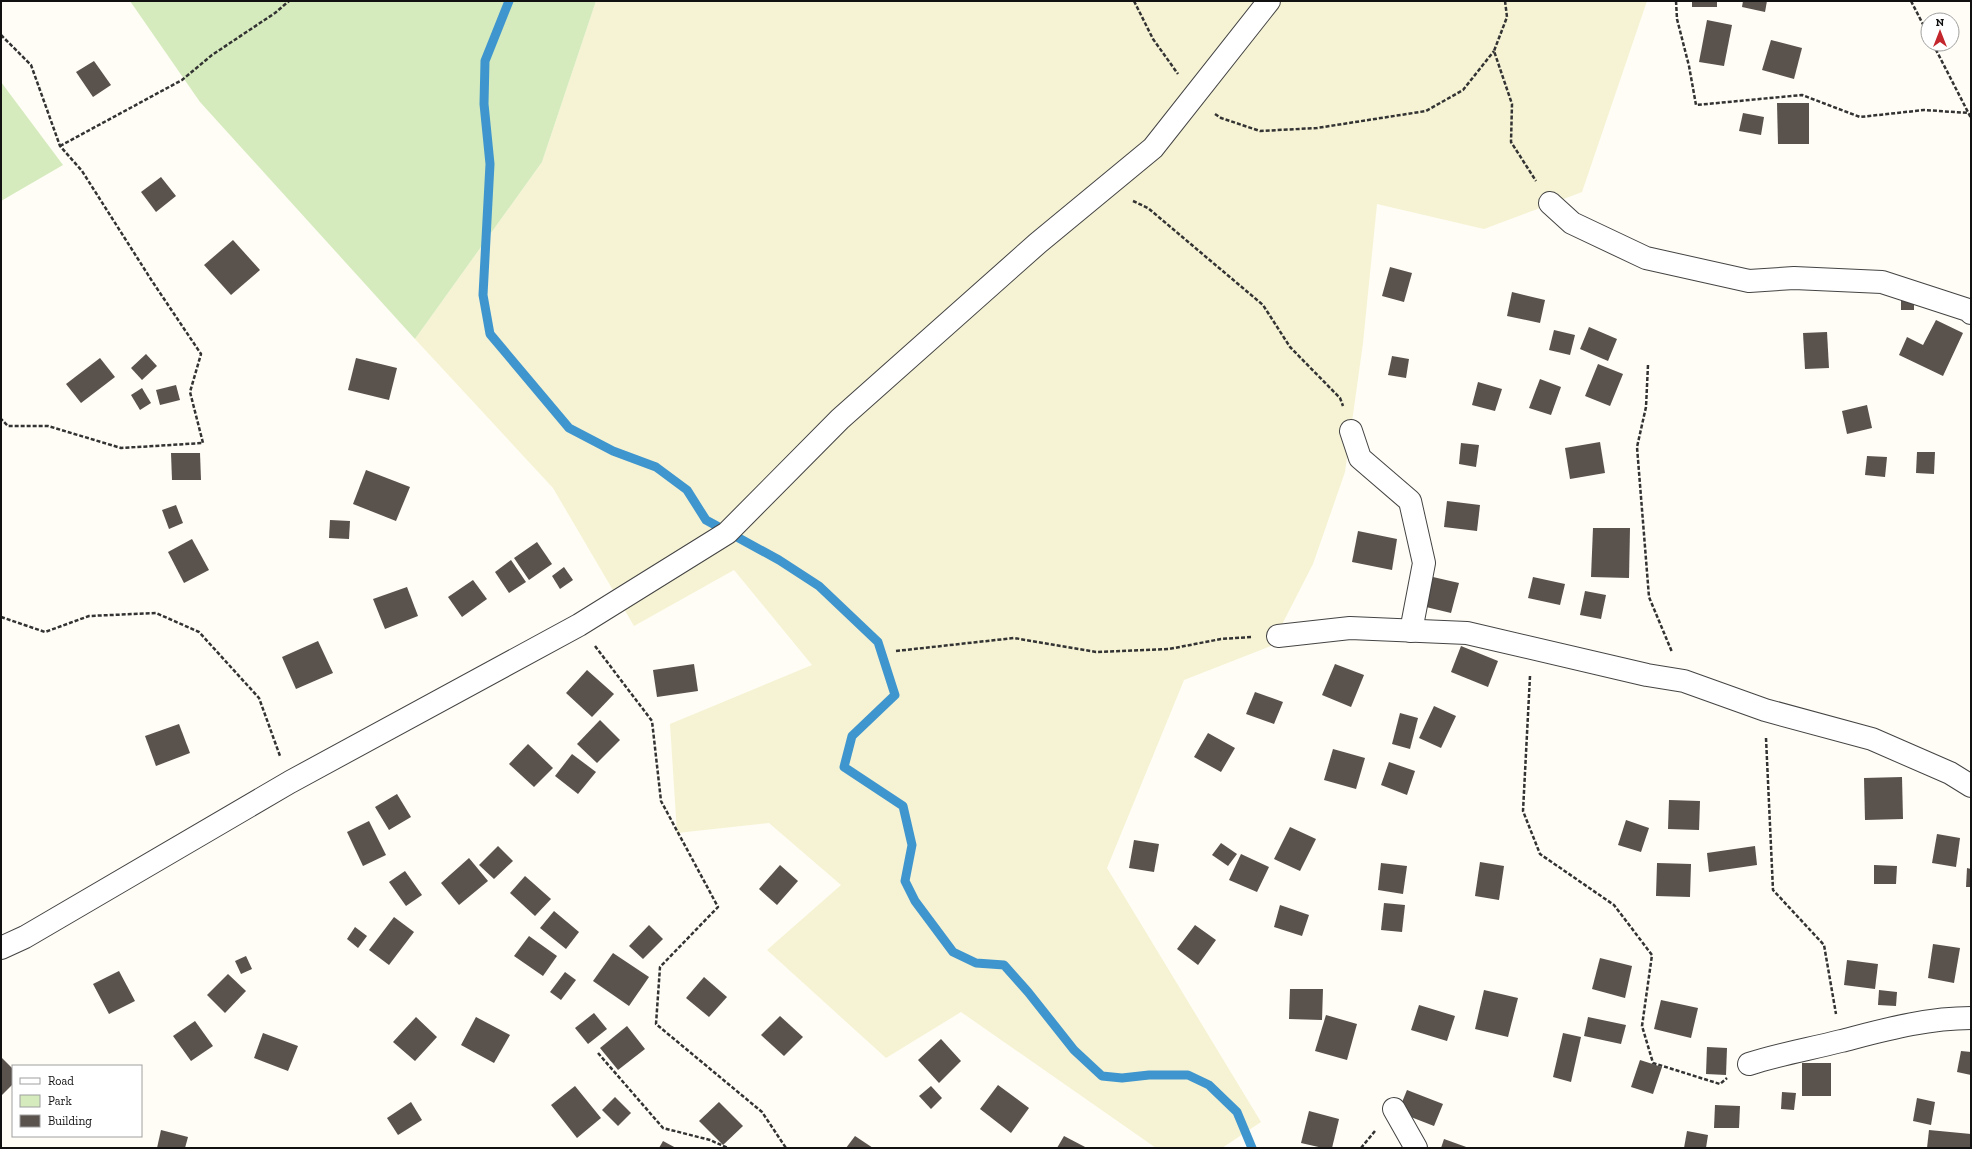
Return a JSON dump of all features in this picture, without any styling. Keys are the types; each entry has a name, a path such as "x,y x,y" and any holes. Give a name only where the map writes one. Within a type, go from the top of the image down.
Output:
{"street":[{"path":"1,948 25,937 290,782 579,625 727,533 840,419 1038,244 1153,148 1269,1"},
{"path":"1550,203 1572,223 1646,258 1748,281 1794,278 1882,282 1968,310 1971,313"},
{"path":"1351,432 1360,458 1410,501 1424,563 1411,631"},
{"path":"1278,636 1350,628 1467,633 1647,675 1684,681 1764,710 1872,739 1950,773 1971,786"},
{"path":"1748,1064 1773,1056 1841,1041 1876,1031 1944,1018 1971,1018"},
{"path":"1394,1109 1416,1148"}],"path":[{"path":"60,146 182,80 212,56 275,13 289,1"},
{"path":"1134,1 1153,39 1194,97 1221,118 1260,131 1317,128 1426,111 1463,90 1494,51 1507,17 1505,1"},
{"path":"1676,1 1677,19 1689,66 1696,106 1802,95 1860,117 1924,110 1969,113"},
{"path":"1912,1 1920,18"},
{"path":"1,35 31,65 60,146 82,171 152,281 201,354 190,392 203,443 121,448 48,426 8,426 1,419"},
{"path":"1494,51 1512,104 1511,142 1550,203"},
{"path":"1937,52 1971,118"},
{"path":"1106,187 1148,208 1263,305 1290,346 1340,398 1351,432"},
{"path":"1648,364 1646,407 1638,447 1649,597 1684,681"},
{"path":"1,617 45,632 89,616 156,613 199,632 259,698 290,782"},
{"path":"579,625 652,721 661,801 718,907 660,967 656,1024 762,1112 786,1148"},
{"path":"896,651 1014,638 1096,652 1169,649 1221,639 1278,636"},
{"path":"1532,648 1523,811 1540,854 1614,905 1652,955 1642,1026 1654,1063 1720,1084 1748,1064"},
{"path":"1764,710 1773,890 1824,945 1841,1041"},
{"path":"598,1053 663,1128 710,1140 728,1148"}],"shaded area":[{"path":"596,1 1647,1 1582,192 1484,229 1377,204 1363,343 1345,472 1313,564 1271,646 1184,680 1107,868 1261,1122 1222,1148 1156,1148 961,1012 886,1058 767,950 841,885 769,823 677,833 670,724 812,665 734,570 634,626 553,488 415,339 542,162"}],"green space":[{"path":"130,1 596,1 542,162 415,339 200,102"},
{"path":"1,82 63,165 1,201"}],"building":[{"path":"1692,1 1717,1 1717,7 1692,7"},
{"path":"1743,1 1767,1 1765,12 1742,7"},
{"path":"1707,20 1732,25 1724,66 1699,62"},
{"path":"1771,40 1802,48 1794,79 1762,70"},
{"path":"94,61 111,85 93,97 76,72"},
{"path":"1777,103 1809,103 1809,144 1778,144"},
{"path":"1743,113 1764,117 1761,135 1739,131"},
{"path":"161,177 176,196 156,212 141,192"},
{"path":"233,240 260,270 231,295 204,265"},
{"path":"1390,267 1412,273 1404,302 1382,296"},
{"path":"1512,292 1545,300 1540,323 1507,316"},
{"path":"1901,295 1914,295 1914,310 1901,310"},
{"path":"1936,320 1963,333 1943,376 1899,355 1907,337 1923,345"},
{"path":"1589,327 1617,339 1608,361 1580,349"},
{"path":"1554,330 1575,335 1570,355 1549,350"},
{"path":"1827,332 1829,368 1805,369 1803,333"},
{"path":"146,354 157,366 142,380 131,368"},
{"path":"1392,356 1409,359 1406,378 1388,375"},
{"path":"100,358 115,377 81,403 66,384"},
{"path":"356,358 397,368 389,400 348,390"},
{"path":"1598,364 1623,374 1610,406 1585,396"},
{"path":"1540,379 1561,387 1551,415 1529,408"},
{"path":"1478,382 1502,389 1495,411 1472,405"},
{"path":"176,385 180,400 160,405 156,390"},
{"path":"142,388 151,403 140,410 131,395"},
{"path":"1867,405 1872,428 1847,434 1842,411"},
{"path":"1600,442 1605,473 1570,479 1565,448"},
{"path":"1461,443 1479,445 1476,467 1459,464"},
{"path":"1917,452 1935,452 1934,474 1916,473"},
{"path":"171,453 200,453 201,480 172,480"},
{"path":"1867,456 1887,457 1885,477 1865,475"},
{"path":"366,470 410,487 396,521 353,504"},
{"path":"1447,501 1480,505 1477,531 1444,527"},
{"path":"176,505 183,523 169,529 162,510"},
{"path":"330,520 350,521 349,539 329,538"},
{"path":"1593,528 1630,528 1629,578 1591,577"},
{"path":"1358,531 1397,539 1392,570 1352,562"},
{"path":"192,539 209,570 184,583 168,552"},
{"path":"537,542 552,564 529,580 514,558"},
{"path":"511,560 526,582 509,593 495,572"},
{"path":"564,567 573,580 560,589 552,576"},
{"path":"1433,577 1459,583 1451,613 1426,607"},
{"path":"1533,577 1565,584 1560,605 1528,598"},
{"path":"473,580 487,599 462,617 448,597"},
{"path":"407,587 418,616 385,629 373,599"},
{"path":"1585,591 1606,595 1601,619 1580,615"},
{"path":"318,641 333,673 296,689 282,657"},
{"path":"1461,646 1498,661 1488,687 1451,672"},
{"path":"694,664 698,691 657,697 653,670"},
{"path":"1335,664 1364,675 1351,707 1322,695"},
{"path":"587,670 614,694 592,717 566,693"},
{"path":"1255,692 1283,702 1274,724 1246,714"},
{"path":"1434,706 1456,716 1441,748 1419,738"},
{"path":"1400,713 1418,718 1410,749 1392,744"},
{"path":"600,720 620,740 597,763 577,744"},
{"path":"179,724 190,753 156,766 145,736"},
{"path":"1208,733 1235,748 1221,772 1194,757"},
{"path":"528,744 553,768 534,787 509,764"},
{"path":"1333,749 1365,758 1356,789 1324,780"},
{"path":"572,754 596,772 578,794 555,776"},
{"path":"1389,762 1415,771 1407,795 1381,785"},
{"path":"1902,777 1903,819 1865,820 1864,778"},
{"path":"397,794 411,817 389,830 375,807"},
{"path":"1669,800 1700,801 1699,830 1668,829"},
{"path":"1626,820 1649,828 1641,852 1618,845"},
{"path":"369,821 386,855 363,866 347,832"},
{"path":"1290,827 1316,839 1300,871 1274,859"},
{"path":"1937,834 1960,838 1956,867 1932,863"},
{"path":"1134,840 1159,844 1154,872 1129,868"},
{"path":"1221,843 1237,854 1228,866 1212,855"},
{"path":"498,846 513,861 494,879 479,865"},
{"path":"1755,846 1757,865 1709,872 1707,853"},
{"path":"1241,854 1269,867 1257,892 1229,880"},
{"path":"469,858 488,881 459,905 441,883"},
{"path":"1480,862 1504,866 1499,900 1475,896"},
{"path":"1381,863 1407,866 1403,894 1378,890"},
{"path":"1657,863 1691,864 1690,897 1656,896"},
{"path":"780,865 798,881 777,905 759,889"},
{"path":"1874,865 1897,866 1896,884 1874,884"},
{"path":"1967,868 1971,869 1971,887 1966,887"},
{"path":"405,871 422,895 406,906 389,882"},
{"path":"525,876 551,899 535,916 510,893"},
{"path":"1384,903 1405,905 1402,932 1381,930"},
{"path":"1280,905 1309,915 1302,936 1274,927"},
{"path":"554,911 579,932 566,949 540,928"},
{"path":"394,917 414,932 389,965 369,950"},
{"path":"649,925 663,939 643,959 629,946"},
{"path":"1195,925 1216,940 1198,965 1177,949"},
{"path":"355,927 367,936 358,948 347,939"},
{"path":"529,936 557,956 543,976 514,956"},
{"path":"1933,944 1960,948 1954,983 1928,978"},
{"path":"613,953 649,977 629,1006 593,981"},
{"path":"246,956 252,969 241,974 235,961"},
{"path":"1600,958 1632,966 1625,998 1592,989"},
{"path":"1847,960 1878,964 1875,989 1844,985"},
{"path":"119,971 135,1001 109,1014 93,984"},
{"path":"565,972 576,980 561,1000 550,992"},
{"path":"228,974 246,991 225,1013 207,995"},
{"path":"704,977 727,997 709,1017 686,998"},
{"path":"1290,989 1323,989 1322,1020 1289,1019"},
{"path":"1484,990 1518,998 1508,1037 1475,1029"},
{"path":"1879,990 1897,992 1896,1006 1878,1005"},
{"path":"1661,1000 1698,1008 1691,1038 1654,1029"},
{"path":"1419,1005 1455,1016 1447,1041 1411,1030"},
{"path":"594,1013 607,1029 588,1044 575,1028"},
{"path":"1326,1015 1357,1024 1347,1060 1315,1051"},
{"path":"780,1016 803,1037 784,1056 761,1035"},
{"path":"416,1017 437,1037 415,1061 393,1042"},
{"path":"476,1017 510,1035 494,1063 461,1045"},
{"path":"1588,1017 1626,1025 1621,1044 1584,1036"},
{"path":"195,1021 213,1046 191,1061 173,1036"},
{"path":"627,1026 645,1049 618,1070 600,1048"},
{"path":"263,1033 298,1046 288,1071 254,1058"},
{"path":"1563,1033 1581,1037 1571,1082 1553,1077"},
{"path":"941,1039 961,1061 939,1083 918,1060"},
{"path":"1707,1047 1727,1048 1726,1075 1706,1074"},
{"path":"1961,1051 1971,1052 1971,1075 1957,1072"},
{"path":"1,1057 12,1068 12,1085 1,1096"},
{"path":"1640,1060 1662,1067 1653,1094 1631,1087"},
{"path":"1802,1063 1831,1063 1831,1096 1802,1096"},
{"path":"998,1085 1029,1108 1011,1133 980,1109"},
{"path":"575,1086 601,1118 577,1138 551,1105"},
{"path":"931,1086 942,1098 931,1109 919,1096"},
{"path":"1407,1090 1443,1104 1434,1126 1398,1112"},
{"path":"1782,1092 1796,1093 1794,1110 1781,1109"},
{"path":"615,1097 631,1113 618,1126 602,1110"},
{"path":"1917,1098 1935,1102 1931,1125 1913,1121"},
{"path":"411,1102 422,1120 398,1135 387,1118"},
{"path":"719,1102 743,1126 723,1145 699,1121"},
{"path":"1715,1105 1740,1106 1739,1128 1714,1128"},
{"path":"1309,1111 1339,1119 1332,1148 1323,1148 1301,1143"},
{"path":"161,1130 188,1137 185,1148 157,1148"},
{"path":"1929,1130 1971,1134 1971,1148 1927,1148"},
{"path":"1687,1131 1708,1135 1706,1148 1684,1148"},
{"path":"855,1136 873,1148 846,1148"},
{"path":"1064,1136 1087,1148 1057,1148"},
{"path":"1444,1139 1469,1148 1441,1148"},
{"path":"663,1141 676,1148 659,1148"}],"waterway":[{"path":"509,1 485,61 484,104 490,164 483,295 490,334 569,428 613,451 656,467 687,490 706,520 779,560 819,586 878,642 895,695 852,736 844,767 903,806 912,845 905,881 915,901 953,952 976,963 1004,965 1028,992 1074,1050 1102,1076 1122,1078 1149,1075 1188,1075 1209,1085 1237,1112 1252,1148"}]}
